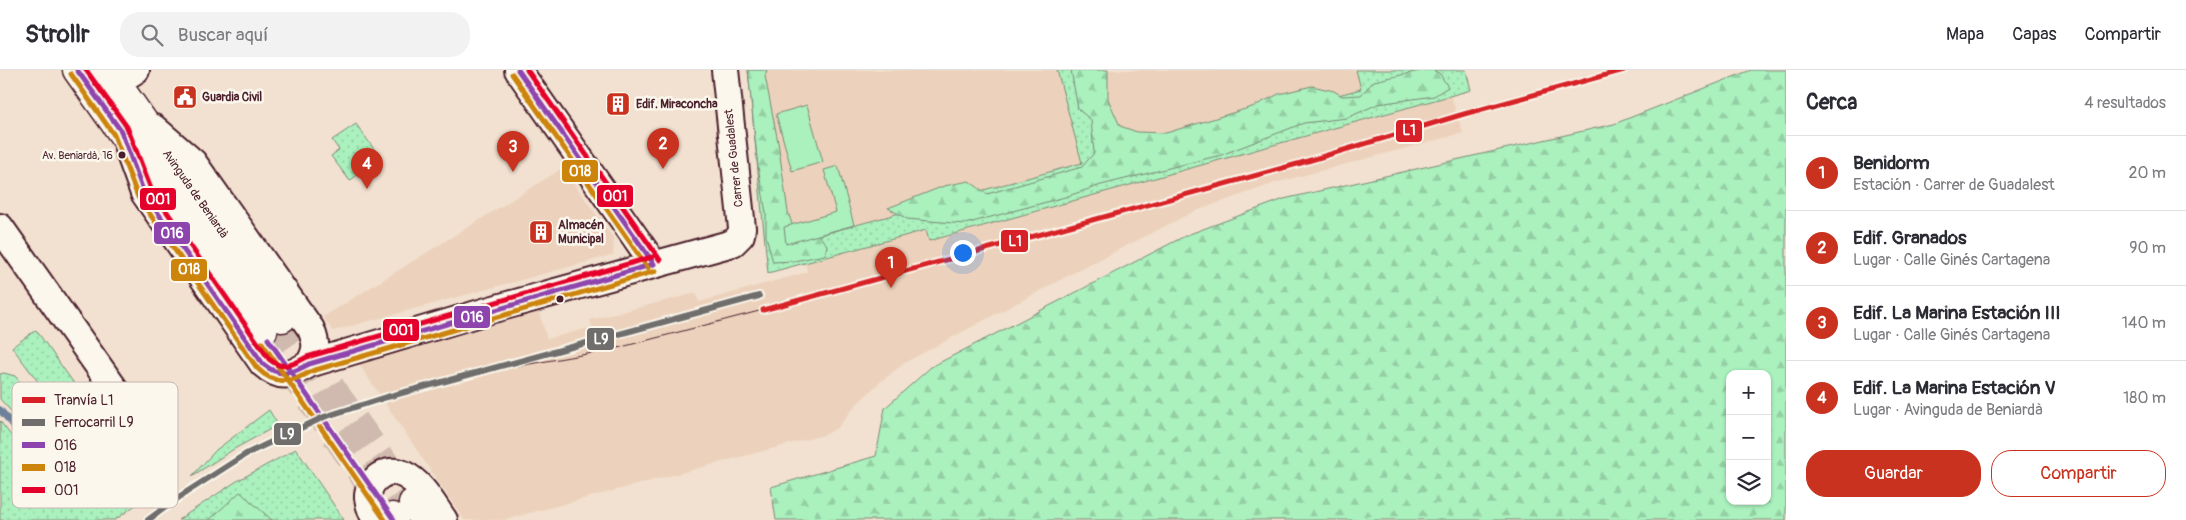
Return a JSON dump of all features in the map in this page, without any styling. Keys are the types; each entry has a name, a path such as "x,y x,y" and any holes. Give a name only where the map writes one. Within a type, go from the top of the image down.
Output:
{"main road":[{"name":"Avinguda de Beniardà","path":"77,70 131,124 272,325"},
{"name":"Avinguda de Beniardà","path":"117,78 131,124"}],"street":[{"name":"Avinguda de Beniardà","path":"81,70 87,78 117,78"},
{"path":"518,70 654,264"},
{"name":"Carrer de Guadalest","path":"725,70 742,228 741,235 733,243"},
{"path":"131,124 193,162 311,329 317,344 316,352 308,364"},
{"name":"Avinguda de Beniardà","path":"131,124 144,193 262,364 275,375 288,375 308,364 733,243"},
{"path":"0,227 110,382"},
{"path":"400,516 370,506 369,488 382,474 393,471 401,473 417,483 444,520"}],"shaded area":[{"path":"763,70 1436,70 1148,145 786,244"},
{"path":"1451,96 1463,133 1275,183 1193,212 906,362 879,383 856,405 838,427 827,434 504,520 464,520 358,363 539,312 547,339 592,327 590,320 696,293 699,302 807,272 805,263 926,230 929,241"},
{"path":"563,168 614,239 613,255 333,331 323,317"}],"green space":[{"path":"748,70 763,70 787,244 1082,163 1057,70 1089,70 1113,154 1361,89 1356,70 1466,70 1471,90 929,241 926,230 768,273"},
{"path":"748,70 767,70 765,76 778,142 788,212 795,233 817,233 827,245 825,255 794,261 773,262 766,236 766,213 758,167"},
{"path":"1071,70 1108,70 1108,99 1120,126 1137,132 1166,133 1252,107 1279,94 1312,86 1334,91 1342,96 1361,95 1374,81 1424,70 1433,70 1440,74 1448,87 1434,96 1378,104 1347,118 1304,123 1221,155 1101,185 1065,197 965,224 907,219 888,208 944,186 969,181 987,194 1082,167 1094,153 1091,120 1078,109"},
{"path":"1751,70 1786,70 1786,520 776,520 771,487 876,456 885,408 931,367 1187,235 1284,199 1614,124"},
{"path":"807,105 823,162 792,171 776,114"},
{"path":"356,124 379,156 350,181 331,156 339,150 332,140"},
{"path":"838,166 854,225 786,244 784,227 836,212 824,170"},
{"path":"36,330 73,382 38,382 12,347"},
{"path":"4,373 15,376 20,382 12,382 12,412 0,399 0,374"},
{"path":"269,410 278,425 234,449 192,476 216,450"},
{"path":"0,421 12,437 12,508 131,508 115,520 0,520"},
{"path":"296,449 344,520 178,520 237,481"},
{"path":"240,492 272,520 209,520"}],"waterway":[{"path":"0,410 12,423"}],"tunnel":[{"path":"282,318 413,503"},
{"path":"263,331 392,517"}],"tram line":[{"name":"L1","path":"763,310 1301,163 1464,114 1624,70"},
{"path":"472,374 610,350 763,310"}],"rail line":[{"name":"L9","path":"178,498 246,454 324,417 387,397 759,296"},
{"name":"L9","path":"148,520 164,508"}],"transit line":[{"name":"016","path":"77,70 121,131 144,193 263,364 280,373 291,372 309,364 654,264"},
{"name":"001","path":"86,70 127,127 151,189 269,359 279,365 288,366 307,357 652,257"},
{"name":"016","path":"518,70 654,264"},
{"name":"001","path":"527,70 660,260"},
{"name":"018","path":"71,74 114,135 138,197 257,368 270,378 283,381 290,380 312,371 656,271"},
{"name":"018","path":"512,74 648,268"},
{"name":"016","path":"268,339 394,520"},
{"name":"018","path":"262,343 385,520"}],"place":[{"name":"Guardia Civil","path":"185,97"},
{"name":"Edif. Miraconcha","path":"618,104"},
{"name":"Av. Beniardà, 16","path":"122,155"},
{"name":"Edif. Granados","path":"663,169"},
{"name":"Edif. La Marina Estación III","path":"513,172"},
{"name":"Edif. La Marina Estación V","path":"367,189"},
{"name":"Almacén Municipal","path":"541,232"},
{"name":"Benidorm","path":"891,288"}]}
